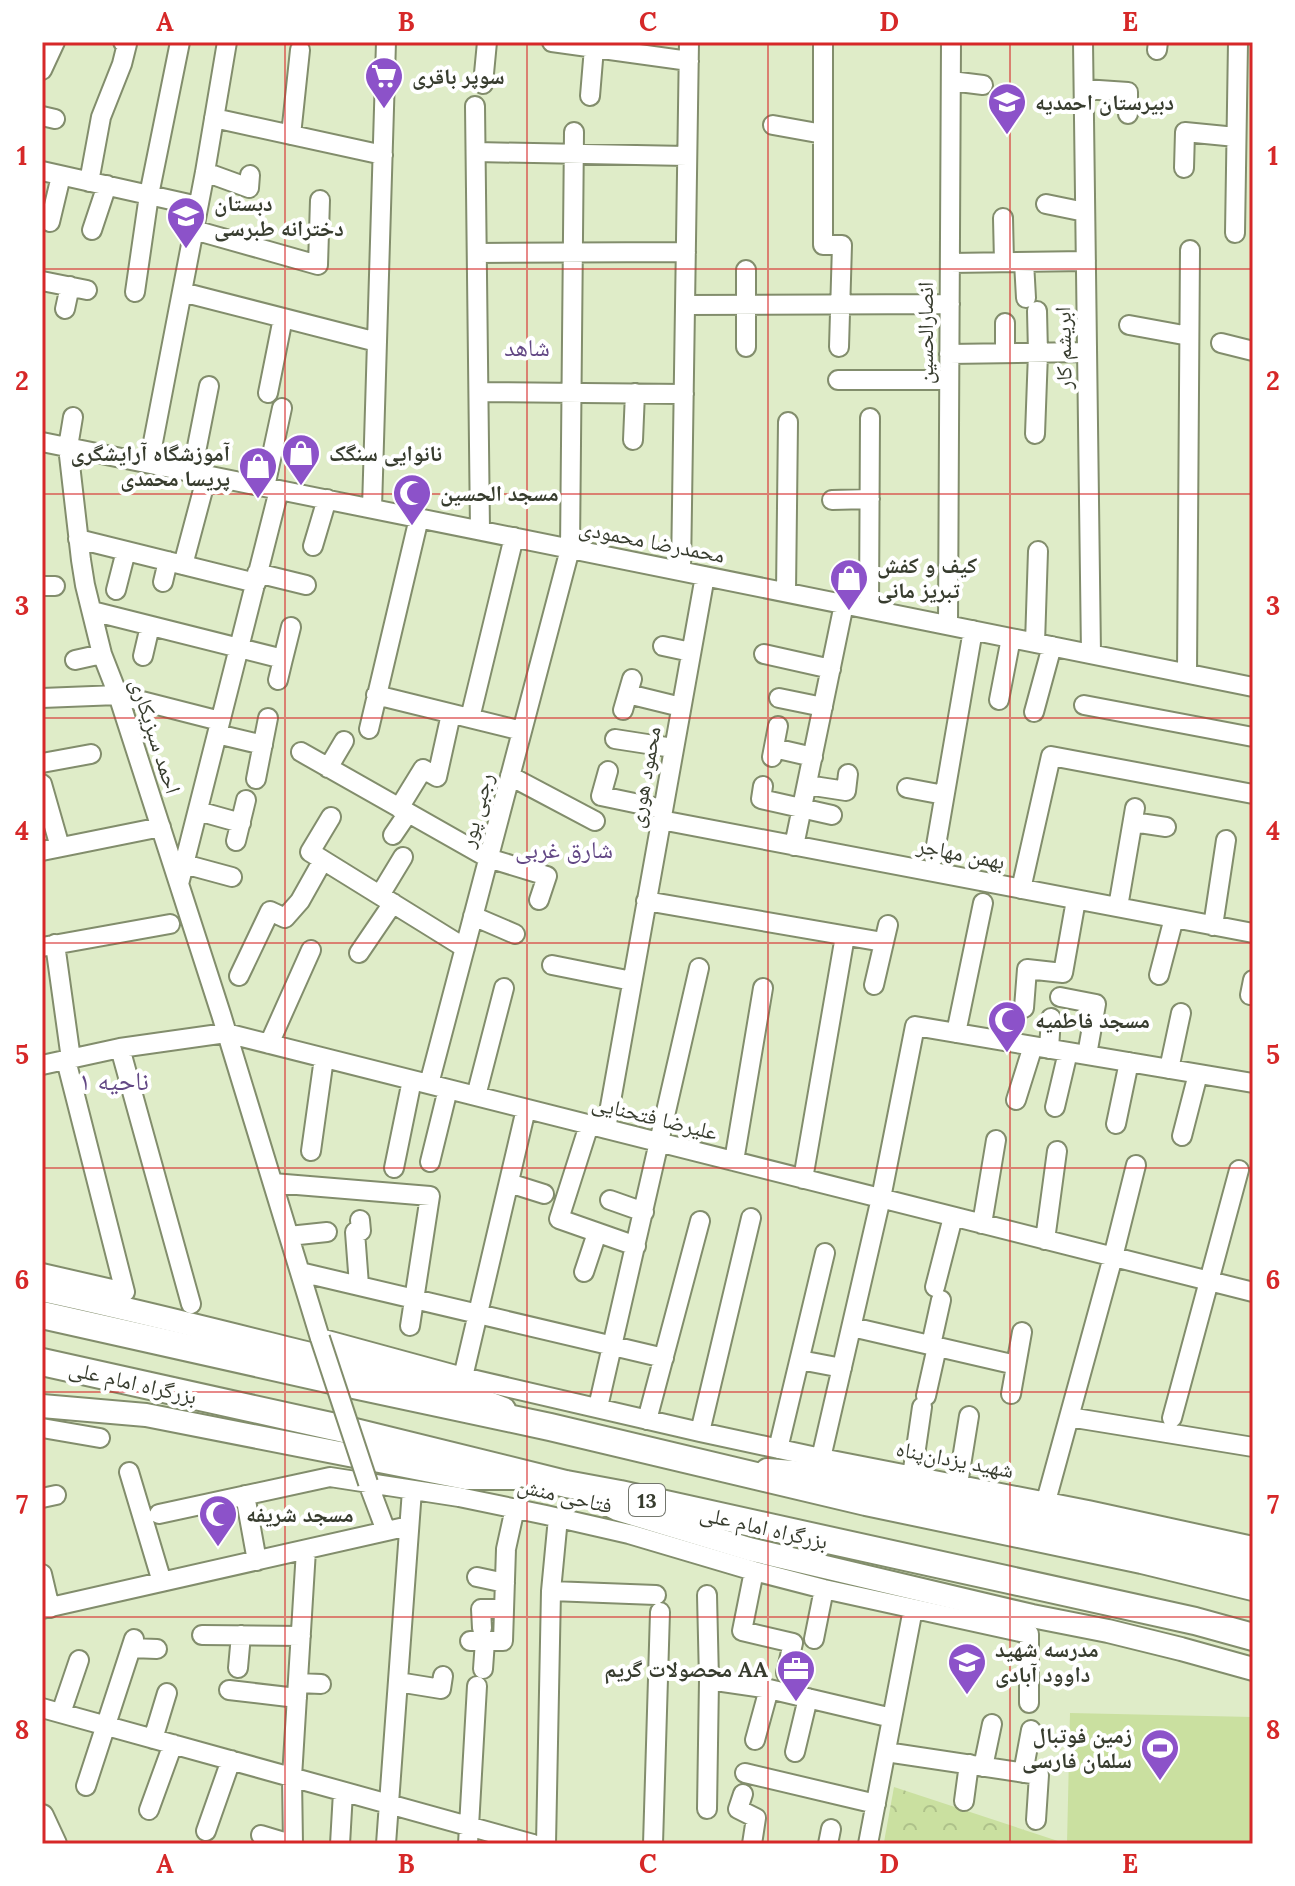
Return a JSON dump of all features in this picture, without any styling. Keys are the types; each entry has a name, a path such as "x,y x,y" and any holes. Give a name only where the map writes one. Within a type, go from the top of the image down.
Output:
{"highway":[{"name":"بزرگراه امام علی","path":"42,1315 1253,1587"},
{"name":"بزرگراه امام علی","path":"42,1362 335,1427 554,1481 1195,1621 1253,1637"}],"main road":[{"path":"42,1290 142,1312 471,1396 550,1427"},
{"path":"42,1391 146,1415 466,1478 554,1481 617,1509 749,1549 1017,1613 1137,1638 1253,1669"},
{"path":"42,1406 146,1415"},
{"path":"713,1465 806,1473 974,1503 1253,1563"},
{"path":"42,1816 55,1844"}],"street":[{"path":"42,70 55,42"},
{"path":"92,230 101,117 130,66 127,44 123,42"},
{"path":"135,292 149,195 180,42"},
{"path":"149,463 227,42 246,45"},
{"path":"372,508 386,42"},
{"path":"483,84 487,42"},
{"path":"552,42 689,61"},
{"path":"681,571 689,42"},
{"path":"823,42 823,245 842,245 839,347"},
{"name":"انصارالحسین","path":"948,625 951,42"},
{"name":"ابریشم کار","path":"1083,42 1091,654"},
{"path":"1235,233 1238,42"},
{"path":"588,46 590,96"},
{"path":"291,135 300,50"},
{"path":"951,81 983,85"},
{"path":"1084,89 1128,92 1128,114"},
{"path":"475,106 480,530"},
{"path":"214,118 383,155"},
{"path":"773,125 823,134"},
{"name":"رجبی پور","path":"394,1168 465,948 570,549 574,132"},
{"path":"1184,168 1185,132 1236,137"},
{"path":"476,152 687,156"},
{"path":"42,171 198,206"},
{"path":"205,172 249,188 250,175"},
{"path":"50,222 61,176"},
{"path":"194,230 318,265 320,200"},
{"path":"1046,204 1085,212"},
{"path":"1003,218 1004,262"},
{"path":"1187,673 1190,250"},
{"path":"477,253 686,252"},
{"path":"950,263 1086,261"},
{"path":"1024,262 1038,353 1035,434"},
{"path":"746,270 746,347"},
{"path":"42,281 78,288 65,309"},
{"path":"182,292 377,342"},
{"path":"685,305 950,304"},
{"path":"268,393 283,318"},
{"path":"1005,323 1005,353"},
{"path":"1129,325 1189,336"},
{"path":"1221,343 1253,351"},
{"path":"949,354 1087,352"},
{"path":"838,380 949,380"},
{"path":"197,589 184,565 209,386"},
{"path":"479,392 684,394"},
{"path":"633,440 635,393"},
{"path":"179,884 256,578 282,408"},
{"name":"احمد سبزیکاری","path":"73,417 68,447 78,539 85,585 102,654 161,827 320,1338 386,1531"},
{"path":"869,609 870,418"},
{"path":"786,592 788,422"},
{"name":"محمدرضا محمودی","path":"42,442 1253,687"},
{"path":"313,546 327,499"},
{"path":"832,500 870,499"},
{"path":"369,729 419,518"},
{"path":"393,835 423,769 437,777 460,716 514,537"},
{"path":"78,539 184,565 305,588"},
{"path":"116,590 126,551"},
{"path":"1036,704 1044,644 1038,551"},
{"path":"163,582 184,565"},
{"name":"محمود هوری","path":"597,1233 559,1219 597,1127 632,981 705,576"},
{"path":"794,846 844,604"},
{"path":"92,611 283,659"},
{"path":"143,656 150,626"},
{"path":"278,680 291,627"},
{"path":"934,857 973,630"},
{"path":"999,700 1011,638"},
{"path":"663,646 691,652"},
{"path":"75,660 102,654"},
{"path":"764,654 831,669"},
{"path":"42,698 118,695 263,745"},
{"path":"376,695 522,731"},
{"path":"628,695 681,707"},
{"path":"779,698 823,707"},
{"path":"1084,705 1253,737"},
{"path":"256,779 268,718"},
{"path":"778,726 773,754 813,757"},
{"path":"615,739 673,748"},
{"path":"328,768 344,741"},
{"path":"301,752 488,858 547,876 539,900"},
{"path":"42,763 91,754"},
{"path":"1021,889 1051,756 1253,794"},
{"name":"بهمن مهاجر","path":"608,771 601,796 662,815 794,846 1253,933"},
{"path":"807,785 846,791 848,774"},
{"path":"510,776 595,821"},
{"path":"42,784 51,849 161,827"},
{"path":"763,786 761,799 832,815"},
{"path":"907,788 944,795"},
{"path":"198,811 239,832 246,800"},
{"path":"1118,907 1134,815 1166,827"},
{"path":"331,817 310,852 465,948"},
{"path":"1213,926 1226,840"},
{"path":"359,953 403,857"},
{"path":"239,976 270,911 285,918 300,901 323,860"},
{"path":"184,864 232,877"},
{"path":"1024,1008 1027,969 1063,973 1076,900"},
{"path":"646,901 845,936 886,934 874,985"},
{"path":"956,1033 983,903"},
{"path":"473,916 515,934"},
{"path":"1159,975 1174,918"},
{"path":"42,1273 125,1292 69,1060 49,946 170,924"},
{"path":"803,1179 845,936"},
{"path":"269,1044 311,950"},
{"path":"552,965 632,981"},
{"path":"598,1407 699,968"},
{"path":"476,1096 504,988"},
{"path":"734,1161 763,988"},
{"path":"1060,997 1096,1004 1087,1055"},
{"path":"1169,1069 1181,1013"},
{"path":"1051,1018 1055,1107"},
{"path":"821,1458 881,1198 915,1026 1253,1083"},
{"name":"علیرضا فتحنایی","path":"42,1065 120,1048 226,1033 1253,1292"},
{"path":"120,1048 191,1304"},
{"path":"1016,1100 1050,1049"},
{"path":"311,1151 324,1058"},
{"path":"1116,1124 1129,1062"},
{"path":"1182,1136 1198,1074"},
{"path":"410,1326 431,1179 448,1089"},
{"path":"463,1377 526,1109"},
{"path":"982,1224 996,1140"},
{"path":"1045,1240 1057,1151"},
{"path":"1046,1501 1136,1165"},
{"path":"1172,1418 1239,1170"},
{"path":"273,1183 431,1179"},
{"path":"509,1183 544,1194"},
{"path":"610,1200 644,1212"},
{"path":"912,1476 934,1346 938,1293 953,1217"},
{"path":"700,1432 751,1218"},
{"path":"359,1285 355,1232 361,1231 360,1220"},
{"path":"647,1420 700,1221"},
{"path":"289,1236 327,1232"},
{"path":"584,1272 597,1233 636,1246"},
{"path":"778,1449 825,1253"},
{"path":"300,1272 664,1358"},
{"path":"852,1327 1016,1365"},
{"path":"1011,1394 1022,1332"},
{"name":"شهید یزدان‌پناه","path":"320,1338 463,1377 700,1432 1253,1546"},
{"path":"800,1360 842,1368"},
{"path":"958,1484 969,1416"},
{"path":"1069,1417 1253,1447"},
{"path":"42,1428 100,1438"},
{"path":"129,1472 162,1582"},
{"name":"فتاحی منش","path":"245,1495 330,1477 515,1508 629,1534 824,1589 1029,1634 1029,1703"},
{"path":"386,1844 412,1490"},
{"path":"159,1514 245,1495 257,1561"},
{"path":"468,1835 485,1638 504,1609 505,1583 498,1547 515,1508"},
{"path":"546,1844 551,1591 558,1518"},
{"path":"42,1574 46,1608 409,1526"},
{"path":"261,1835 292,1844 292,1777 306,1550"},
{"path":"754,1571 742,1631 793,1643 786,1673"},
{"path":"477,1577 505,1583"},
{"path":"814,1639 824,1589"},
{"path":"551,1591 658,1603 653,1844"},
{"path":"707,1595 707,1809"},
{"path":"868,1844 913,1609"},
{"path":"202,1635 301,1636"},
{"path":"238,1668 241,1635"},
{"path":"86,1786 132,1644 157,1649"},
{"path":"61,1713 79,1660"},
{"path":"398,1682 441,1689 443,1676"},
{"path":"709,1680 769,1689 892,1718"},
{"path":"229,1690 297,1690 321,1684"},
{"path":"755,1740 769,1689"},
{"path":"153,1739 167,1693"},
{"path":"795,1752 808,1698"},
{"path":"42,1708 389,1804 468,1835 533,1844"},
{"path":"964,1801 992,1724"},
{"path":"1031,1730 1031,1774 1036,1820"},
{"path":"149,1810 173,1744"},
{"path":"886,1752 1031,1774"},
{"path":"206,1831 231,1760"},
{"path":"745,1773 876,1804"},
{"path":"340,1844 343,1792"},
{"path":"743,1794 738,1809 756,1818 752,1844"}],"green space":[{"name":"زمین فوتبال سلمان فارسی","path":"1070,1713 1253,1717 1253,1844 1067,1844"},
{"path":"894,1787 1058,1841 1057,1844 884,1842"}],"place":[{"name":"سوپر باقری","path":"384,110"},
{"name":"دبیرستان احمدیه","path":"1007,136"},
{"name":"دبستان دخترانه طبرسی","path":"186,250"},
{"name":"نانوایی سنگک","path":"301,487"},
{"name":"آموزشگاه آرایشگری پریسا محمدی","path":"258,500"},
{"name":"مسجد الحسین","path":"412,527"},
{"name":"کیف و کفش تبریز مانی","path":"849,612"},
{"name":"مسجد فاطمیه","path":"1007,1054"},
{"name":"مسجد شریفه","path":"218,1548"},
{"name":"مدرسه شهید داوود آبادی","path":"967,1696"},
{"name":"محصولات گریم AA","path":"796,1703"},
{"name":"زمین فوتبال سلمان فارسی","path":"1160,1782"}],"district":[{"name":"شاهد","path":"527,347"},
{"name":"شارق غربی","path":"564,849"},
{"name":"ناحیه ۱","path":"114,1080"}]}
